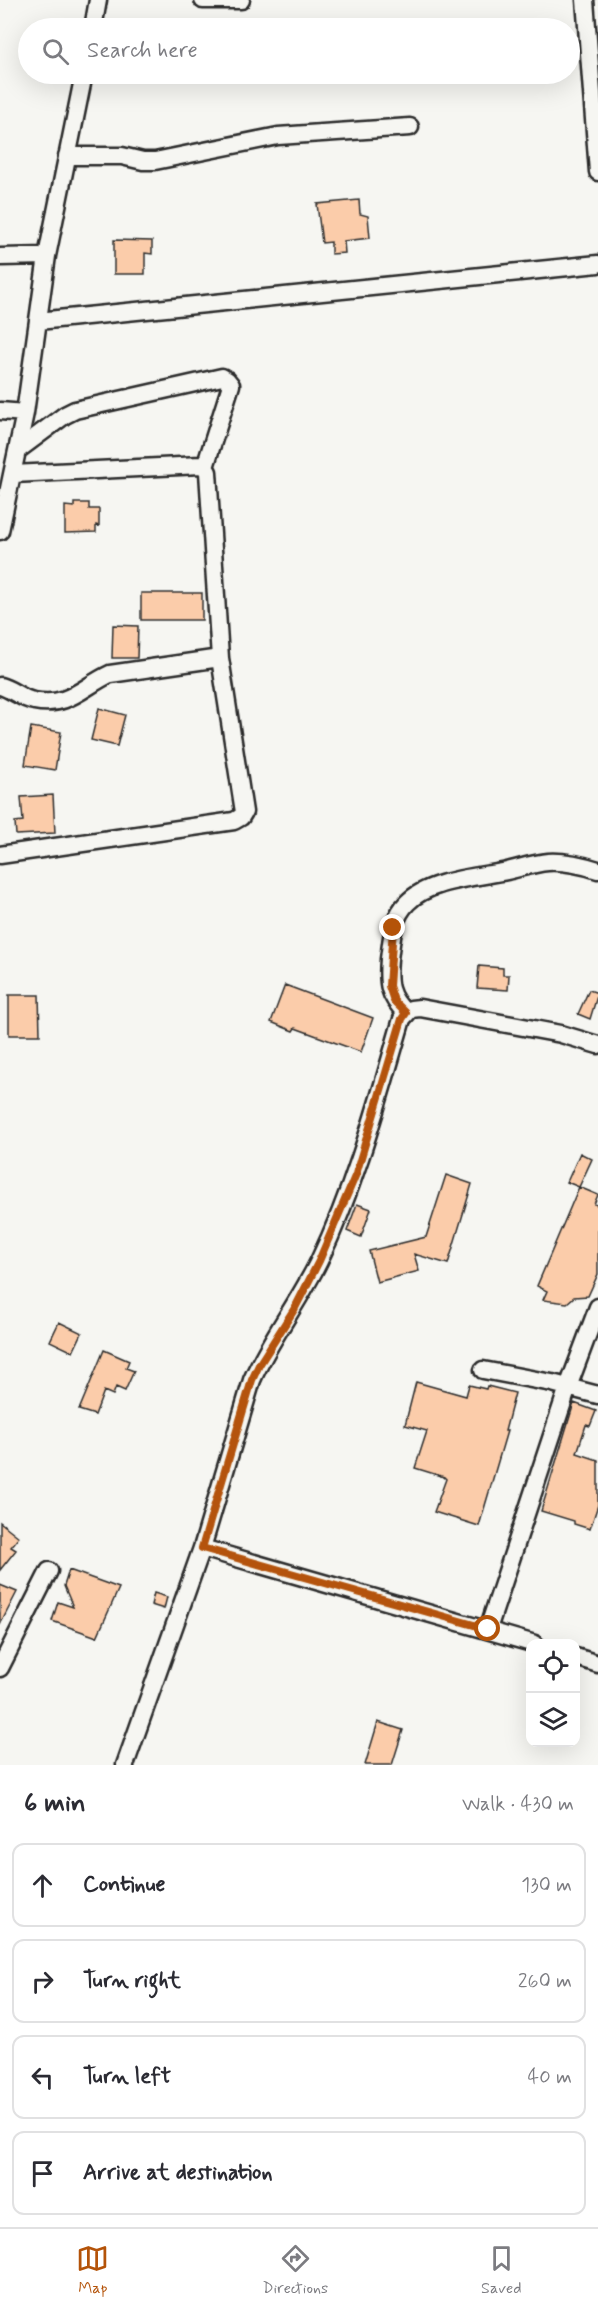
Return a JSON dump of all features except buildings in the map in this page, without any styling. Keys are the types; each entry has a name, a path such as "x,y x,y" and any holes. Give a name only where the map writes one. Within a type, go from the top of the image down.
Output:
{"street":[{"path":"203,0 241,0"},
{"path":"585,0 598,172"},
{"path":"96,18 102,1"},
{"path":"0,531 25,413 47,256 82,84"},
{"path":"67,156 122,156 155,161 278,136 410,127"},
{"path":"0,257 47,256"},
{"path":"38,321 598,264"},
{"path":"0,855 234,821 244,812 220,658 206,467 231,385 222,377 75,410 18,450"},
{"path":"0,411 25,413"},
{"path":"13,474 201,465 206,467"},
{"path":"0,686 15,691 32,701 57,702 77,695 95,681 110,674 220,658"},
{"path":"406,1013 394,1001 389,986 388,967 393,928 408,902 423,891 441,884 548,862 570,863 598,870"},
{"path":"125,1765 202,1548 252,1380 315,1270 352,1185 402,1019 411,1009 420,1008 561,1034 598,1045"},
{"path":"488,1629 568,1387 598,1307"},
{"path":"483,1370 598,1395"},
{"path":"202,1548 526,1641"},
{"path":"0,1668 49,1571"},
{"path":"580,1658 598,1664"}],"route":[{"path":"393,928 388,967 389,986 394,1001 406,1013 402,1019 356,1174 319,1261 295,1308 252,1380 202,1548 488,1629"}]}
